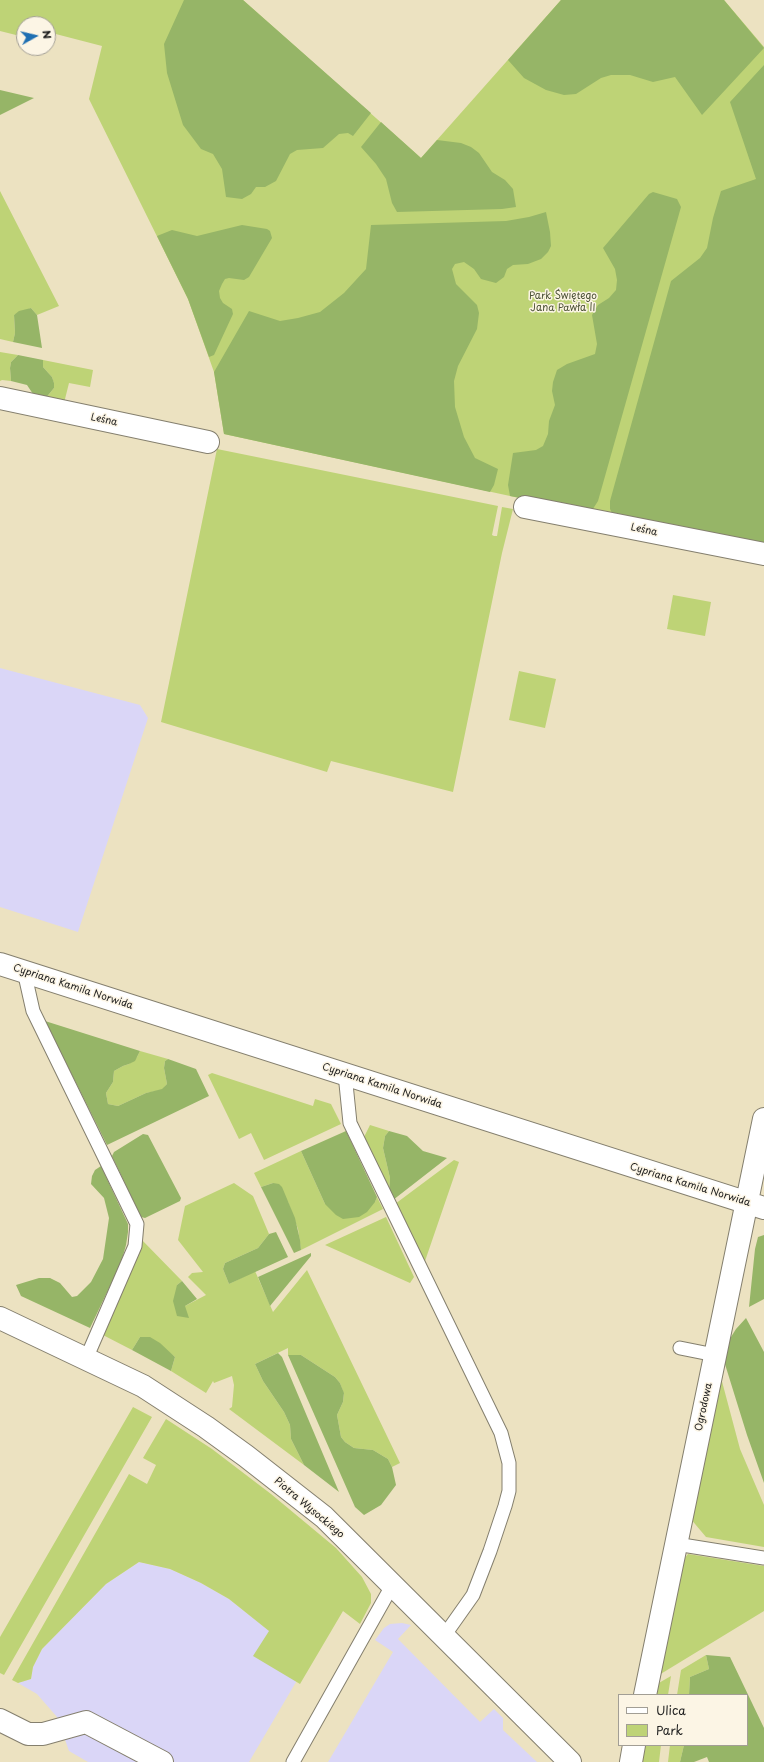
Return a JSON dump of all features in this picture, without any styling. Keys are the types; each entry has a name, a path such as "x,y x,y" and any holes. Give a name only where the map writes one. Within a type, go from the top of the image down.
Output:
{"street":[{"name":"Leśna","path":"0,398 208,442"},
{"name":"Leśna","path":"525,507 764,554"},
{"name":"Cypriana Kamila Norwida","path":"0,964 755,1205"},
{"name":"Ogrodowa","path":"645,1694 715,1355 755,1205 764,1119"},
{"name":"Piotra Wysockiego","path":"0,1318 143,1386 241,1451 324,1517 393,1584 570,1762"},
{"path":"0,1720 28,1734 43,1734 86,1722 162,1762"},
{"path":"631,1762 634,1746"}],"lane":[{"path":"24,971 33,1011 137,1224 135,1246 86,1359"},
{"path":"345,1074 350,1123 501,1433 509,1464 509,1491 490,1551 473,1595 444,1636"},
{"path":"680,1348 715,1355"},
{"path":"676,1544 764,1558"},
{"path":"293,1762 393,1584"}],"shaded area":[{"path":"0,668 140,705 148,718 78,932 0,907"},
{"path":"139,1562 170,1569 201,1583 229,1599 295,1651 296,1682 249,1762 88,1762 69,1751 57,1717 37,1694 18,1683 31,1679 33,1667 42,1649 106,1584"},
{"path":"402,1623 411,1625 398,1639 480,1722 494,1709 503,1718 503,1730 537,1762 328,1762 393,1652 375,1640 384,1628 390,1624"}],"green space":[{"name":"Park Świętego Jana Pawła II","path":"0,0 243,0 421,158 561,0 724,0 764,47 764,548 510,496 224,434 214,372 188,299 89,99 102,46 56,34 56,16 16,16 16,35 0,31"},
{"path":"184,0 243,0 371,113 353,136 348,133 339,134 323,148 297,150 290,154 276,181 265,187 256,187 251,194 242,199 226,197 222,169 213,154 201,149 183,125 167,73 164,44"},
{"path":"561,0 724,0 764,48 702,115 675,77 653,82 630,75 611,75 601,78 576,94 564,95 546,90 524,78 508,60"},
{"path":"764,65 764,548 614,517 610,509 610,501 671,281 700,258 707,248 713,218 721,191 756,179 730,102"},
{"path":"0,90 34,98 0,115"},
{"path":"381,122 421,158 437,140 461,143 471,147 479,153 492,172 505,180 513,189 516,207 502,209 397,212 392,203 386,179 376,164 361,147"},
{"path":"0,191 59,306 37,315 31,308 14,315 15,333 13,342 0,339"},
{"path":"653,192 677,199 681,207 598,501 591,512 510,496 508,485 513,453 536,450 543,446 548,434 549,421 555,405 552,391 557,370 567,364 595,354 597,344 592,315 598,305 609,298 616,290 617,280 615,269 603,248 649,194"},
{"path":"546,212 551,246 548,252 541,259 528,264 513,265 507,269 504,277 496,283 481,279 474,269 464,262 455,264 452,269 456,284 477,305 479,313 477,329 458,366 454,381 455,407 464,437 475,458 498,469 494,485 490,492 224,434 214,372 249,311 280,321 320,312 344,293 366,269 371,225 506,221"},
{"path":"242,225 267,229 270,231 272,238 249,277 244,280 229,278 225,279 222,284 219,291 220,298 223,303 232,309 233,314 214,355 209,357 188,299 157,236 172,230 197,236"},
{"path":"31,308 37,315 42,348 13,342 15,333 14,315 19,311"},
{"path":"0,352 18,355 11,362 11,381 0,381"},
{"path":"18,355 43,360 43,367 52,377 54,383 54,388 45,399 35,397 27,385 11,381 11,362"},
{"path":"43,360 93,370 90,387 69,383 64,403 45,399 54,388 54,384 52,377 43,367"},
{"path":"217,449 498,506 492,535 494,536 497,536 502,507 513,509 502,553 453,792 331,761 327,772 161,722"},
{"path":"673,595 711,602 705,636 667,629"},
{"path":"519,671 556,679 545,728 509,720"},
{"path":"45,1021 140,1051 135,1061 114,1071 113,1082 106,1093 108,1104 118,1106 146,1093 162,1089 167,1084 164,1068 165,1061 168,1059 196,1069 209,1096 107,1145"},
{"path":"140,1051 168,1059 165,1061 164,1068 167,1084 162,1090 146,1093 118,1106 108,1104 106,1093 113,1082 114,1071 129,1064 137,1057"},
{"path":"212,1073 313,1106 315,1099 331,1104 341,1124 264,1160 251,1133 239,1139 208,1075"},
{"path":"370,1125 389,1131 385,1136 383,1148 390,1178 389,1191 364,1137"},
{"path":"346,1131 377,1197 367,1212 359,1217 343,1219 336,1215 325,1204 301,1151"},
{"path":"389,1131 407,1136 423,1151 447,1158 393,1200 389,1191 390,1178 383,1148 385,1136"},
{"path":"143,1134 148,1135 181,1198 180,1201 145,1218 141,1217 112,1156 114,1152"},
{"path":"301,1151 325,1204 375,1202 377,1197 383,1209 301,1250 298,1229 288,1202 273,1183 261,1187 254,1173"},
{"path":"454,1160 459,1162 424,1264 395,1204"},
{"path":"101,1166 128,1224 128,1232 121,1263 90,1328 21,1296 16,1285 39,1278 50,1278 60,1283 72,1297 77,1296 91,1282 103,1259 109,1218 104,1198 91,1184 92,1176 95,1170"},
{"path":"234,1183 253,1196 269,1234 258,1248 225,1263 223,1269 229,1284 255,1271 273,1312 307,1270 400,1463 392,1467 388,1459 373,1450 354,1448 345,1442 341,1437 337,1415 343,1402 344,1394 340,1383 335,1377 301,1355 288,1355 288,1348 255,1364 263,1381 284,1412 290,1425 291,1439 304,1465 229,1409 232,1407 234,1385 232,1376 214,1383 213,1381 206,1393 171,1371 175,1357 170,1353 140,1337 132,1350 101,1334 140,1252 141,1239 182,1281 177,1285 185,1306 206,1295 188,1277 192,1273 203,1272 178,1240 185,1206"},
{"path":"273,1183 279,1184 282,1187 295,1218 301,1250 294,1253 261,1187"},
{"path":"386,1217 414,1277 410,1283 325,1245"},
{"path":"276,1232 288,1257 229,1284 223,1269 225,1263 258,1248 269,1234"},
{"path":"764,1235 764,1299 749,1307 755,1249 758,1237"},
{"path":"311,1253 311,1256 270,1306 258,1277"},
{"path":"182,1281 197,1299 185,1306 189,1318 177,1316 173,1301 177,1285"},
{"path":"746,1318 764,1352 764,1483 724,1361 726,1345 736,1329"},
{"path":"140,1337 150,1337 160,1343 175,1357 171,1371 132,1350"},
{"path":"278,1353 282,1357 339,1492 304,1465 291,1439 290,1425 284,1412 263,1381 255,1364"},
{"path":"288,1355 301,1355 335,1377 340,1383 344,1393 343,1402 337,1415 341,1437 345,1442 354,1448 373,1450 388,1459 392,1467 396,1485 381,1505 364,1515 355,1507"},
{"path":"720,1374 740,1449 764,1505 764,1547 706,1537 690,1518"},
{"path":"133,1407 152,1417 4,1675 0,1673 0,1637"},
{"path":"166,1419 212,1449 271,1494 336,1548 362,1577 371,1594 371,1603 360,1624 343,1611 300,1684 253,1656 269,1631 229,1599 201,1583 170,1569 139,1562 106,1584 42,1649 33,1667 31,1679 18,1683 12,1680 129,1474 147,1484 156,1465 143,1458"},
{"path":"688,1554 764,1566 764,1611 659,1675 684,1559"},
{"path":"706,1655 709,1669 690,1677 689,1694 677,1694 681,1670"},
{"path":"706,1655 730,1657 748,1694 689,1694 690,1677 709,1669"},
{"path":"671,1676 668,1694 655,1694 657,1684"},
{"path":"748,1695 764,1728 764,1762 709,1762 707,1757 694,1762 680,1762 684,1746 748,1746"},
{"path":"645,1746 661,1746 659,1762 642,1762"},
{"path":"670,1746 684,1746 680,1762 668,1762"}]}
